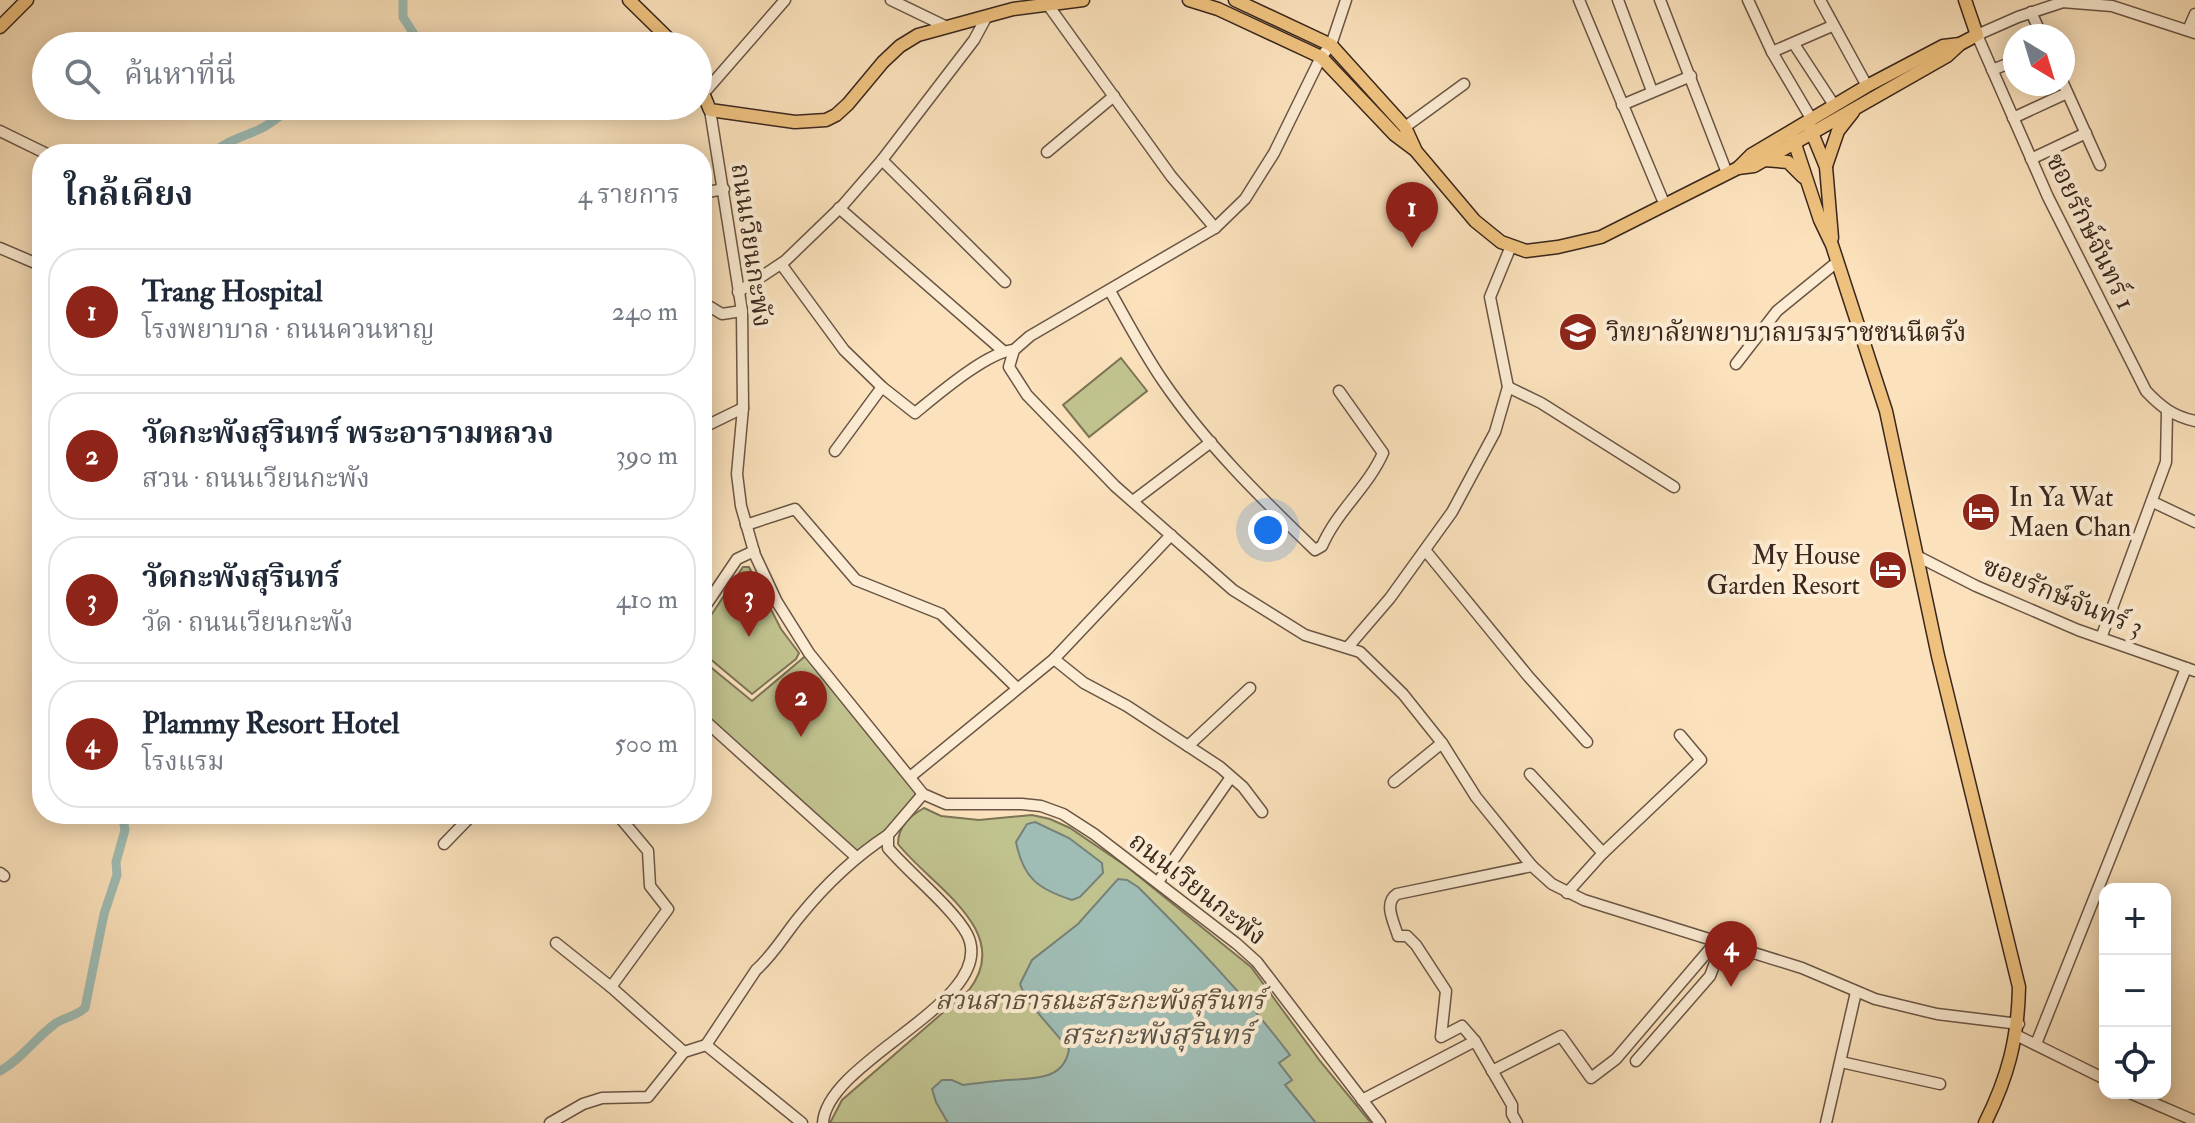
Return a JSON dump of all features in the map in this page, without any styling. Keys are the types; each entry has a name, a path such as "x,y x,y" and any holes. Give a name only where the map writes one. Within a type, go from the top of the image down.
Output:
{"main road":[{"path":"0,27 27,0"},
{"path":"629,0 662,32"},
{"path":"712,110 795,122 826,120 848,104 900,46 918,35 987,16 1083,0"},
{"path":"1189,0 1218,9 1321,57 1395,135 1415,150 1475,221 1501,242 1526,251 1601,237 1732,171 1754,166 1834,105 1943,46 1960,44"},
{"path":"1235,0 1254,4 1331,45 1405,127 1415,150"},
{"path":"1810,125 1865,101 1947,56 1977,35 1965,0"},
{"path":"1826,167 1838,131 1848,116 1865,101"},
{"path":"1810,125 1826,167 1832,245"},
{"path":"1732,171 1751,155 1794,137"},
{"path":"1794,137 1805,180 1832,245 1886,411 1975,813 2019,987 2018,1030 1998,1096 1985,1123"},
{"path":"1764,160 1788,162 1805,180"}],"street":[{"path":"712,76 785,0"},
{"path":"891,0 945,26"},
{"path":"781,264 844,350 882,387 915,413 957,380 1215,228 1245,199 1274,153 1321,57 1331,45 1346,0"},
{"path":"1579,0 1664,203"},
{"path":"1618,0 1652,91"},
{"path":"1660,0 1732,171"},
{"path":"1748,0 1810,125"},
{"path":"1820,0 1867,86"},
{"path":"1977,35 2031,12 2042,4 2064,1 2112,6 2192,32 2195,14"},
{"path":"1048,5 1171,176 1215,228"},
{"path":"2031,12 2036,24"},
{"path":"738,292 781,264 839,208 882,160 974,40 987,16"},
{"path":"1772,52 1832,26"},
{"name":"ซอยรักษ์จันทร์ 1","path":"1977,35 2048,197 2146,391 2167,411 2179,418 2195,421"},
{"path":"1794,44 1834,105"},
{"path":"1992,70 2003,66"},
{"path":"1622,105 1691,76"},
{"path":"1405,127 1464,84"},
{"path":"1047,152 1114,96"},
{"path":"2013,118 2051,96"},
{"path":"2069,96 2100,165"},
{"name":"ถนนเวียนกะพัง","path":"712,120 742,311 743,408 737,474 746,525 777,602 809,653 923,794 946,804 1022,804 1041,806 1063,814 1158,882 1257,962 1380,1123"},
{"path":"0,131 32,147"},
{"path":"2031,159 2086,133"},
{"path":"882,160 1005,282"},
{"path":"712,191 724,189"},
{"path":"839,208 1008,350 1009,367 1027,395 1133,501 1233,590 1305,635 1360,652 1403,694 1442,743 1476,797 1532,866 1567,893 1802,968 1856,992 1937,1014 2018,1030 2036,1044 2099,1076"},
{"path":"1348,647 1390,598 1452,512 1495,432 1508,387 1490,297 1511,246"},
{"path":"0,248 32,262"},
{"path":"1736,364 1777,311 1837,262"},
{"path":"1110,291 1163,381 1211,442 1251,487 1315,550 1322,546 1348,503 1374,473 1383,453 1339,391"},
{"path":"712,308 722,314 742,311"},
{"path":"835,451 882,387"},
{"path":"1508,387 1541,403 1674,487"},
{"path":"712,423 743,408"},
{"path":"2101,638 2166,462 2167,411"},
{"path":"1133,501 1211,442"},
{"path":"2153,502 2195,522"},
{"path":"746,525 795,509 856,580 941,614 1017,688"},
{"path":"910,777 1054,659 1171,535"},
{"path":"1425,550 1528,676 1587,742"},
{"path":"712,596 737,559 754,551"},
{"name":"ซอยรักษ์จันทร์ 3","path":"1917,556 1976,586 2101,638 2191,669"},
{"path":"1054,659 1084,683 1127,706 1231,777 1262,812"},
{"path":"2036,1044 2191,669"},
{"path":"1188,746 1250,688"},
{"path":"712,727 855,856"},
{"path":"1567,893 1603,853 1701,760 1680,735"},
{"path":"1394,782 1442,743"},
{"path":"1530,774 1603,853"},
{"path":"1158,882 1231,777"},
{"path":"550,1123 583,1104 602,1098 648,1097 684,1052 706,1045 756,970 801,915 855,856 888,835 923,794"},
{"path":"444,844 463,824"},
{"path":"611,987 668,909 650,886 648,851 625,824"},
{"path":"823,1123 834,1093 952,990 967,973 972,955 967,935 888,848 888,835"},
{"path":"1517,1123 1512,1114 1512,1105 1475,1041 1462,1026 1441,1037 1446,991 1416,945 1407,936 1398,936 1389,904 1397,894 1532,866"},
{"path":"556,943 684,1052"},
{"path":"1636,1061 1710,976 1719,944"},
{"path":"1492,1071 1561,1036 1591,1078 1616,1059 1719,944"},
{"path":"1826,1123 1856,992"},
{"path":"1362,1100 1475,1041"},
{"path":"706,1045 802,1123"},
{"path":"1841,1062 1940,1084"},
{"path":"2144,1099 2195,1121"}],"green space":[{"path":"1121,358 1147,391 1089,437 1063,405"},
{"path":"743,567 749,567 781,629 799,653 796,659 752,694 712,660 712,614"},
{"path":"809,653 923,794 855,856 712,727 712,668 752,701"},
{"name":"สวนสาธารณะสระกะพังสุรินทร์","path":"924,808 941,816 979,820 1032,815 1050,819 1070,828 1126,866 1251,967 1320,1061 1371,1123 830,1123 842,1100 969,990 981,969 982,948 975,929 947,893 898,844 906,822"}],"water":[{"path":"1035,822 1069,838 1102,863 1103,873 1080,897 1072,900 1041,886 1023,865 1016,842 1027,824"},
{"name":"สระกะพังสุรินทร์","path":"1118,879 1127,880 1138,887 1217,968 1272,1032 1290,1055 1279,1063 1292,1080 1285,1085 1316,1123 948,1123 932,1089 942,1080 963,1085 1027,1079 1046,1076 1061,1067 1069,1049 1026,999 1020,984 1032,960 1078,924"}],"waterway":[{"path":"403,0 403,17 413,32"},
{"path":"226,144 275,120"},
{"path":"0,1071 56,1023 85,1008 104,914 117,875 116,862 124,824"}],"place":[{"name":"Trang Hospital","path":"1412,248"},
{"name":"วิทยาลัยพยาบาลบรมราชชนนีตรัง","path":"1578,332"},
{"name":"In Ya Wat Maen Chan","path":"1981,512"},
{"name":"My House Garden Resort","path":"1888,570"},
{"name":"วัดกะพังสุรินทร์","path":"749,637"},
{"name":"วัดกะพังสุรินทร์ พระอารามหลวง","path":"801,737"},
{"name":"Plammy Resort Hotel","path":"1731,987"}]}
